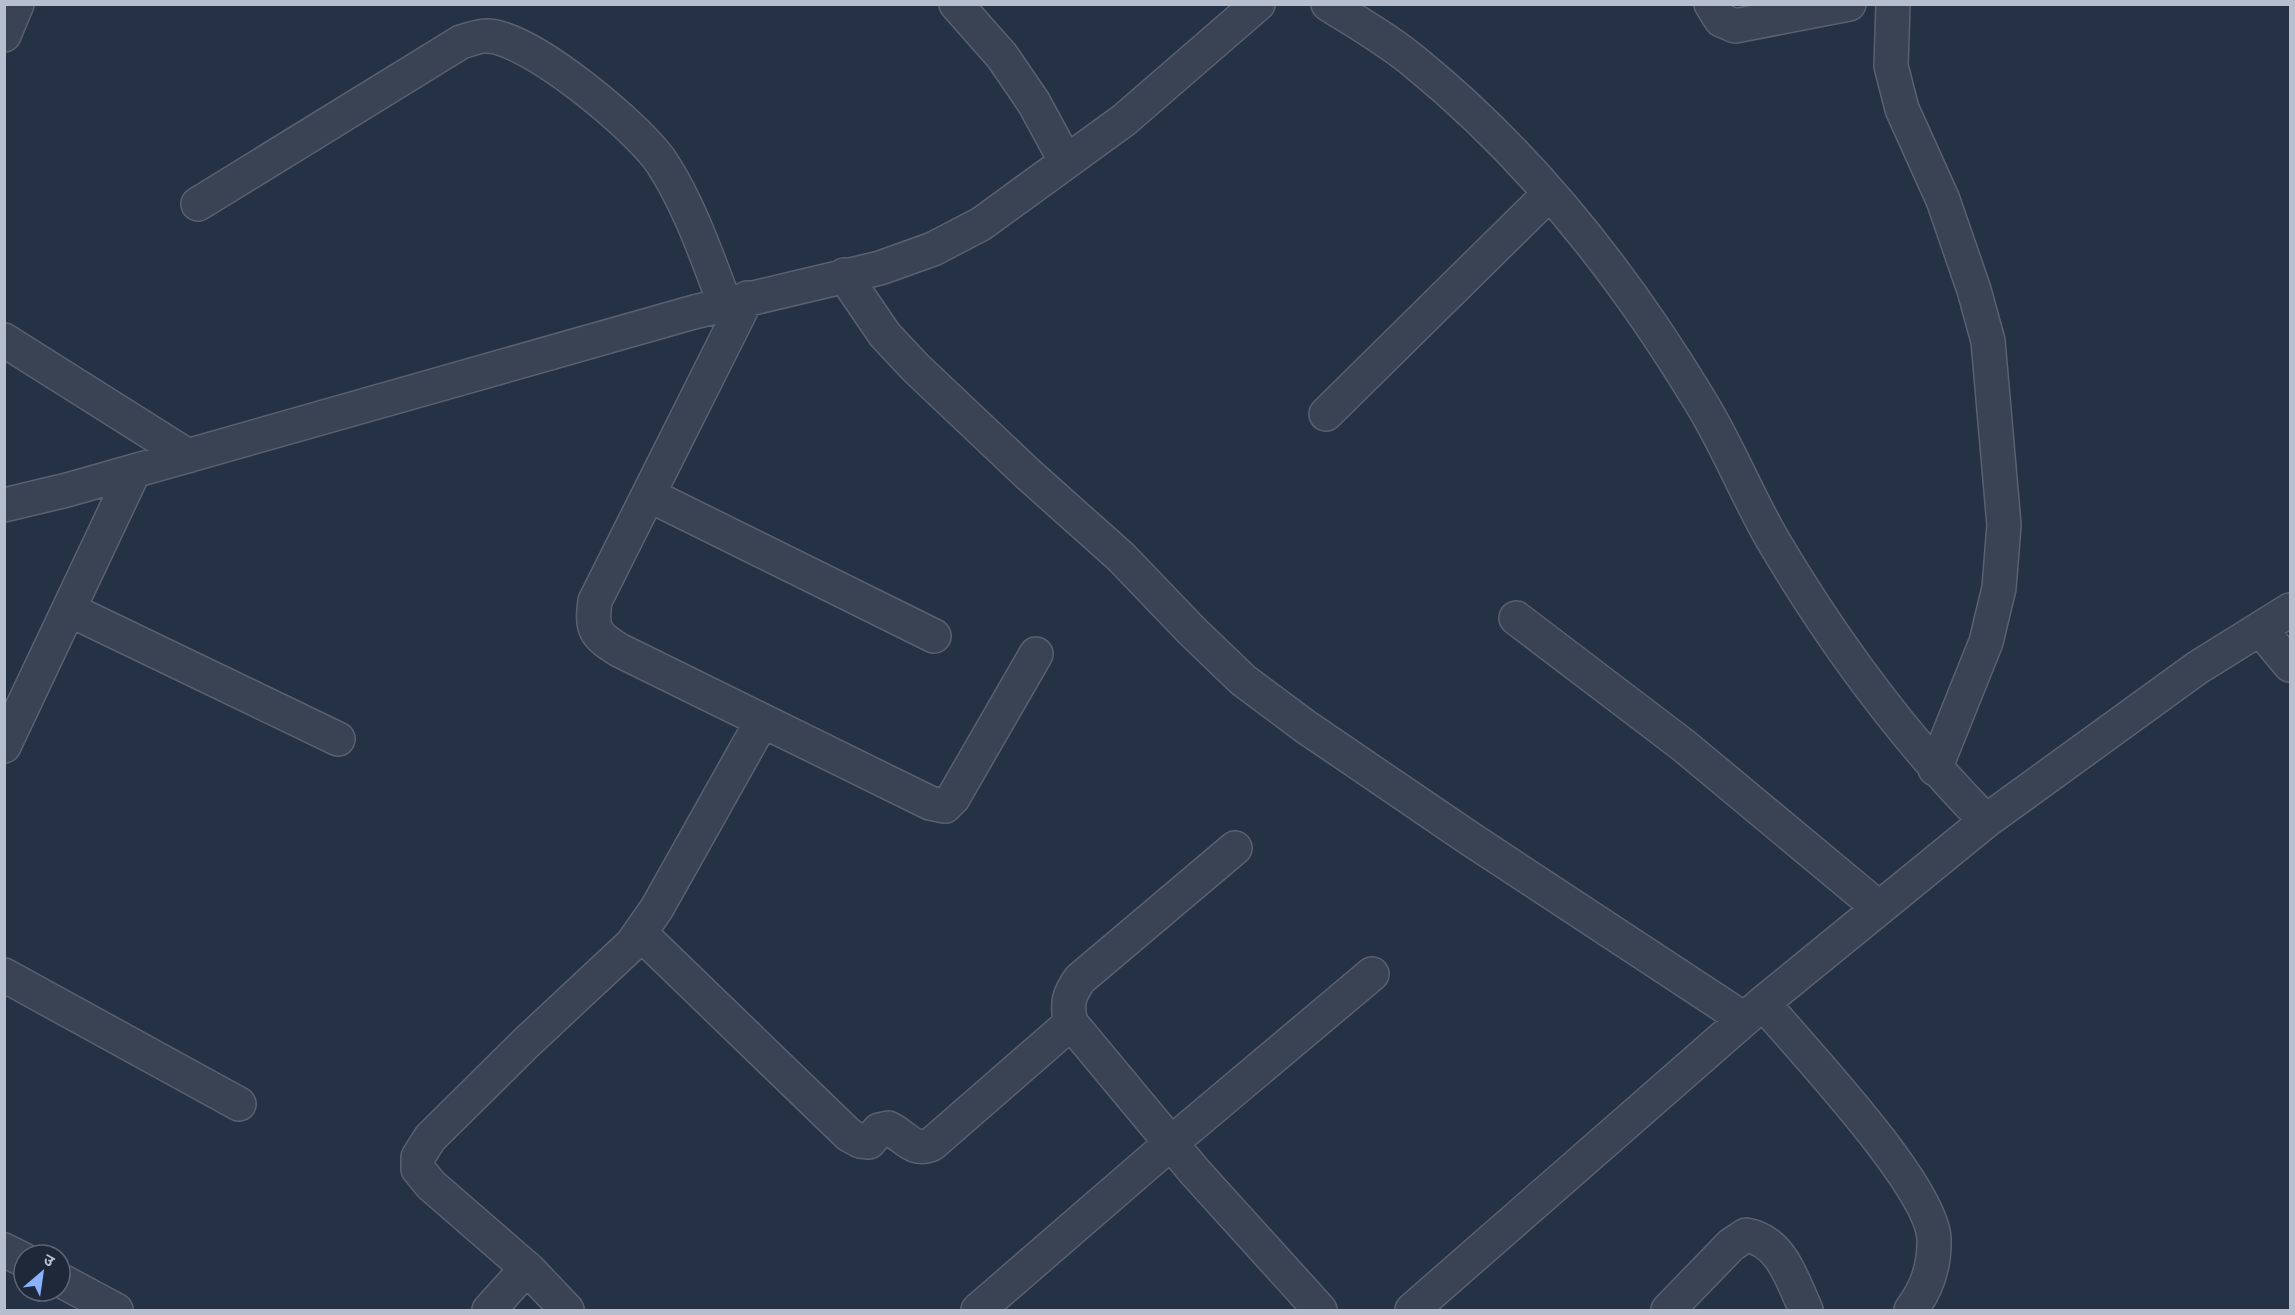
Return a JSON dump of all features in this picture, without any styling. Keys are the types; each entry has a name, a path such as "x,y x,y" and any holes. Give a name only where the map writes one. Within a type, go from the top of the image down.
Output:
{"street":[{"path":"4,35 17,4"},
{"path":"956,4 1008,65 1034,103 1066,162"},
{"path":"4,505 189,456 736,301 880,268 933,249 981,224 1124,120 1258,4"},
{"path":"1328,4 1415,62 1473,113 1584,234 1639,305 1701,403 1773,539 1831,636 1935,769 1986,821"},
{"path":"1711,4 1721,20 1735,26 1849,4"},
{"path":"1893,4 1891,66 1902,109 1943,200 1974,290 1988,341 2004,525 1999,588 1986,642 1935,769"},
{"path":"198,204 461,42 487,35 510,42 542,60 584,88 632,128 662,163 736,301"},
{"path":"1326,414 1549,194"},
{"path":"844,275 885,335 916,368 1028,474 1121,556 1192,631 1243,680 1306,727 1460,831 1753,1011 1871,1130 1922,1202 1934,1236 1932,1269 1923,1294 1911,1311"},
{"path":"736,301 649,495 595,602 592,620 599,637 930,804 945,806 953,798 1036,654"},
{"path":"4,340 189,456"},
{"path":"4,746 134,471"},
{"path":"649,495 934,636"},
{"path":"70,610 338,739"},
{"path":"1412,1311 1753,1011 1986,821 2197,668 2290,610"},
{"path":"1516,618 1683,745 1879,908"},
{"path":"2260,629 2290,665"},
{"path":"567,1311 527,1268 431,1185 418,1169 418,1157 430,1138 640,933 657,908 762,721"},
{"path":"1235,848 1080,979 1070,993 1067,1008 1071,1023 1171,1143 1320,1311"},
{"path":"640,933 849,1135 860,1141 869,1142 879,1130 888,1128 916,1147 924,1148 932,1144 1071,1023"},
{"path":"978,1311 1171,1143 1372,974"},
{"path":"4,975 239,1104"},
{"path":"1668,1311 1731,1245 1746,1235 1762,1238 1773,1247 1806,1311"},
{"path":"489,1311 527,1268"},
{"path":"72,1287 116,1311"}]}
